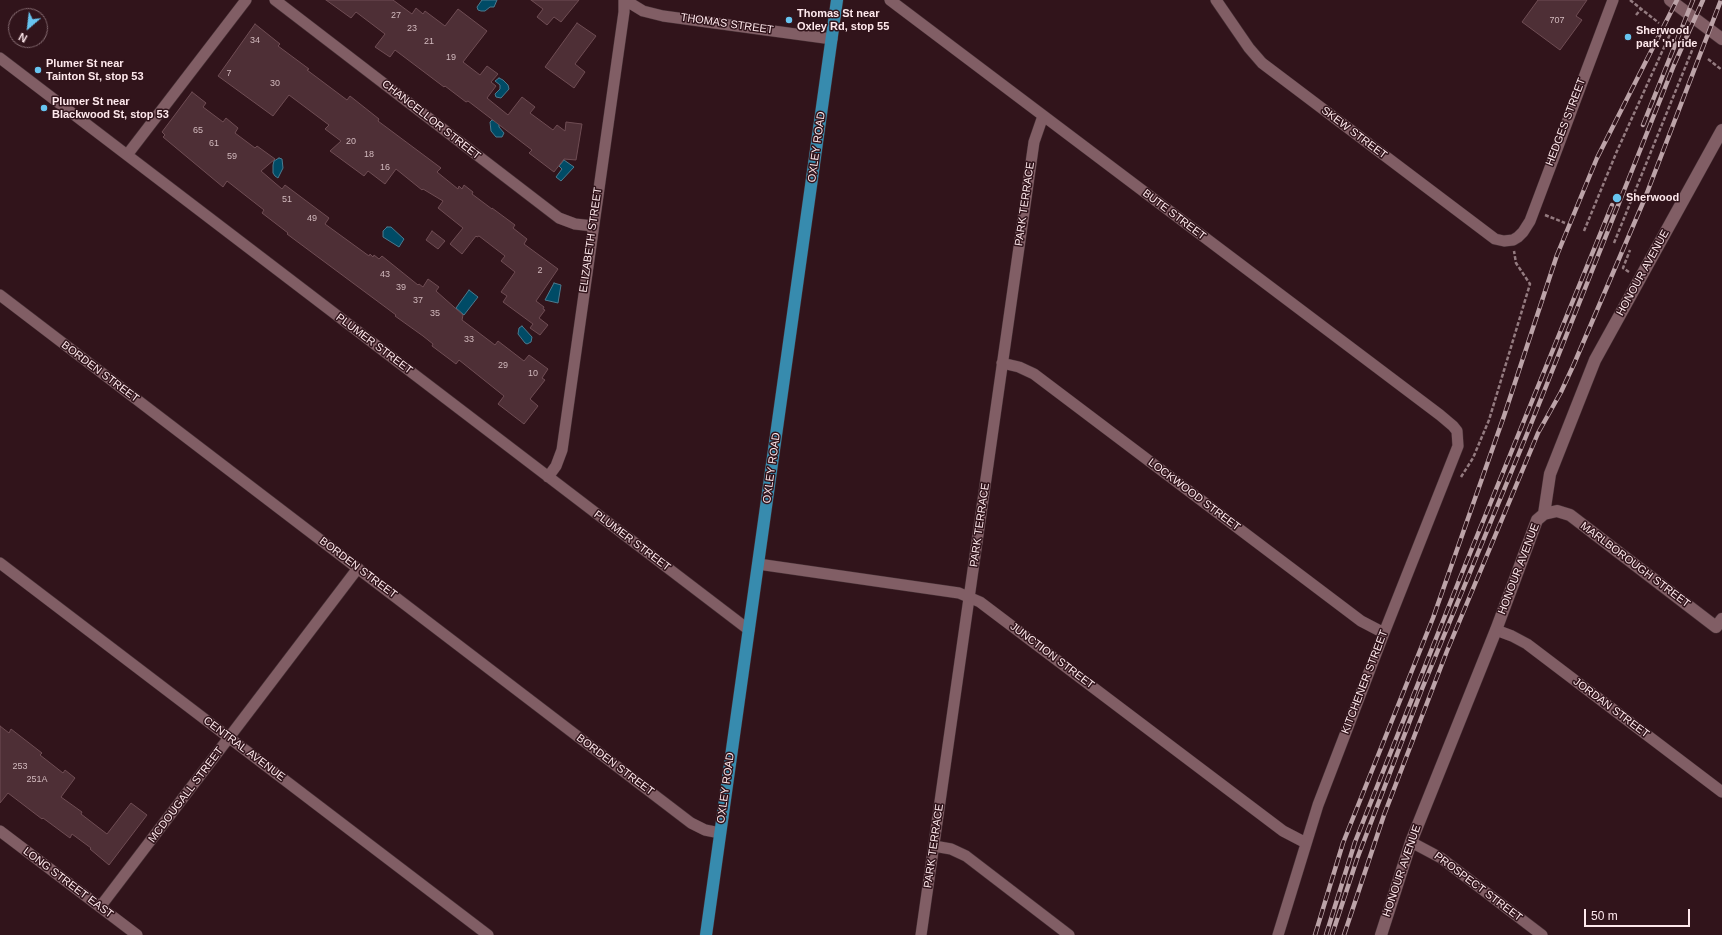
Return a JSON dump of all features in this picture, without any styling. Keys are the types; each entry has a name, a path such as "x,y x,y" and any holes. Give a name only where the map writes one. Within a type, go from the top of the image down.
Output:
{"main road":[{"name":"OXLEY ROAD","path":"706,935 837,0"}],"street":[{"path":"127,155 246,0"},
{"name":"CHANCELLOR STREET","path":"275,0 559,218 575,224 593,226"},
{"name":"ELIZABETH STREET","path":"548,477 556,466 562,450 624,12 624,0"},
{"name":"THOMAS STREET","path":"624,0 643,11 663,16 832,39"},
{"name":"BUTE STREET","path":"890,0 1440,415 1457,432"},
{"name":"SKEW STREET","path":"1216,0 1249,48 1262,63 1491,236 1500,240 1513,240"},
{"name":"HEDGES STREET","path":"1513,240 1523,232 1530,221 1613,0"},
{"path":"1670,0 1722,40"},
{"name":"PLUMER STREET","path":"0,58 749,630"},
{"name":"PARK TERRACE","path":"921,935 1034,142 1043,116"},
{"name":"HONOUR AVENUE","path":"1380,935 1412,842 1496,630 1537,520 1544,514 1550,474 1595,360 1722,130"},
{"name":"BORDEN STREET","path":"0,295 691,823 705,830 720,834"},
{"name":"LOCKWOOD STREET","path":"1002,363 1019,367 1034,374 1361,621 1384,633"},
{"name":"KITCHENER STREET","path":"1278,935 1318,805 1458,446 1457,432"},
{"name":"MARLBOROUGH STREET","path":"1544,514 1557,511 1570,515 1720,625"},
{"name":"CENTRAL AVENUE","path":"0,563 488,935"},
{"name":"JUNCTION STREET","path":"758,564 959,593 980,602 1283,831 1306,843"},
{"name":"MCDOUGALL STREET","path":"100,907 358,568"},
{"name":"JORDAN STREET","path":"1496,630 1527,644 1722,792"},
{"name":"LONG STREET EAST","path":"1,834 137,935"},
{"name":"PROSPECT STREET","path":"1412,842 1441,858 1542,935"},
{"path":"934,846 951,849 966,856 1068,935"}],"path":[{"path":"1630,0 1659,23"},
{"path":"1636,15 1641,9"},
{"path":"1584,231 1617,151 1671,32"},
{"path":"1614,243 1693,48"},
{"path":"1708,59 1722,70"},
{"path":"1547,216 1565,223"},
{"path":"1441,487 1459,479 1473,458 1486,426 1530,284 1516,263 1513,240"},
{"path":"1623,268 1630,250"}],"water":[{"path":"482,0 497,0 494,7 481,11 478,10 477,7"},
{"path":"499,78 508,85 509,89 501,98 496,97 495,94 500,89 500,85 495,81"},
{"path":"492,120 499,123 499,127 504,133 502,137 496,137 491,131 490,122"},
{"path":"279,158 282,159 283,168 278,178 273,173 273,165 274,161"},
{"path":"564,160 574,167 561,181 556,177 562,169 559,166"},
{"path":"387,227 391,227 404,239 399,247 383,237 383,231"},
{"path":"554,283 561,285 558,303 545,300"},
{"path":"469,290 478,297 464,315 456,308"},
{"path":"522,326 532,337 531,342 527,344 518,334 519,328"}],"building":[{"path":"326,0 393,0 412,14 416,8 423,14 425,11 445,26 458,9 487,31 463,62 480,75 487,66 498,74 491,82 496,86 487,98 508,115 522,97 535,107 530,113 553,130 557,125 565,131 566,122 582,124 576,160 564,159 554,172 529,153 532,150 468,101 466,102 445,86 444,87 395,50 390,57 375,47 385,34 356,12 351,18"},
{"path":"531,0 579,0 561,22 554,17 547,25 537,17 543,9"},
{"path":"1538,0 1587,0 1576,16 1582,20 1560,50 1522,22"},
{"path":"577,23 596,36 575,64 585,72 574,88 545,67"},
{"path":"255,24 280,44 278,46 309,69 307,70 347,100 350,96 379,119 378,121 441,168 437,172 458,189 459,186 462,189 464,185 473,192 472,194 515,225 513,228 527,239 524,244 558,269 536,301 544,307 543,309 545,310 539,318 548,325 540,335 530,328 533,324 503,302 507,296 501,292 515,272 501,261 505,256 479,236 476,236 462,254 450,244 463,228 438,208 443,201 423,189 422,190 396,169 385,184 368,171 364,176 330,151 341,141 325,129 329,125 289,95 273,116 218,76"},
{"path":"192,92 206,103 203,107 223,122 226,118 238,128 235,133 255,148 257,146 275,159 261,171 282,189 285,185 329,218 325,224 369,256 370,254 373,257 374,255 379,259 382,256 418,285 419,284 423,287 428,279 439,287 436,291 463,315 462,320 495,345 498,341 524,361 529,355 548,369 542,378 545,380 530,399 538,406 524,424 498,404 504,396 459,360 456,364 432,346 433,344 395,316 396,315 287,234 288,233 262,213 264,210 227,181 223,187 163,137 165,135 162,132"},
{"path":"432,231 445,241 438,249 426,240"},
{"path":"0,726 9,733 11,729 42,753 40,755 63,773 65,770 75,778 61,797 82,812 81,814 107,834 131,803 147,815 109,865 90,849 91,848 72,834 70,838 8,793 0,803"}],"railway":[{"path":"1315,935 1343,843 1433,618 1504,416 1557,255 1597,158 1677,0"},
{"path":"1643,125 1693,0"},
{"path":"1332,935 1357,859 1422,689 1529,429 1674,65 1703,0"},
{"path":"1344,935 1384,815 1447,651 1538,433 1561,392 1574,364 1645,198 1721,0"},
{"path":"1326,935 1355,842 1466,563 1612,205"}],"place":[{"name":"Thomas St near Oxley Rd, stop 55","path":"789,20"},
{"name":"Sherwood park 'n' ride","path":"1628,37"},
{"name":"Plumer St near Tainton St, stop 53","path":"38,70"},
{"name":"Plumer St near Blackwood St, stop 53","path":"44,108"},
{"name":"Sherwood","path":"1617,198"}]}
